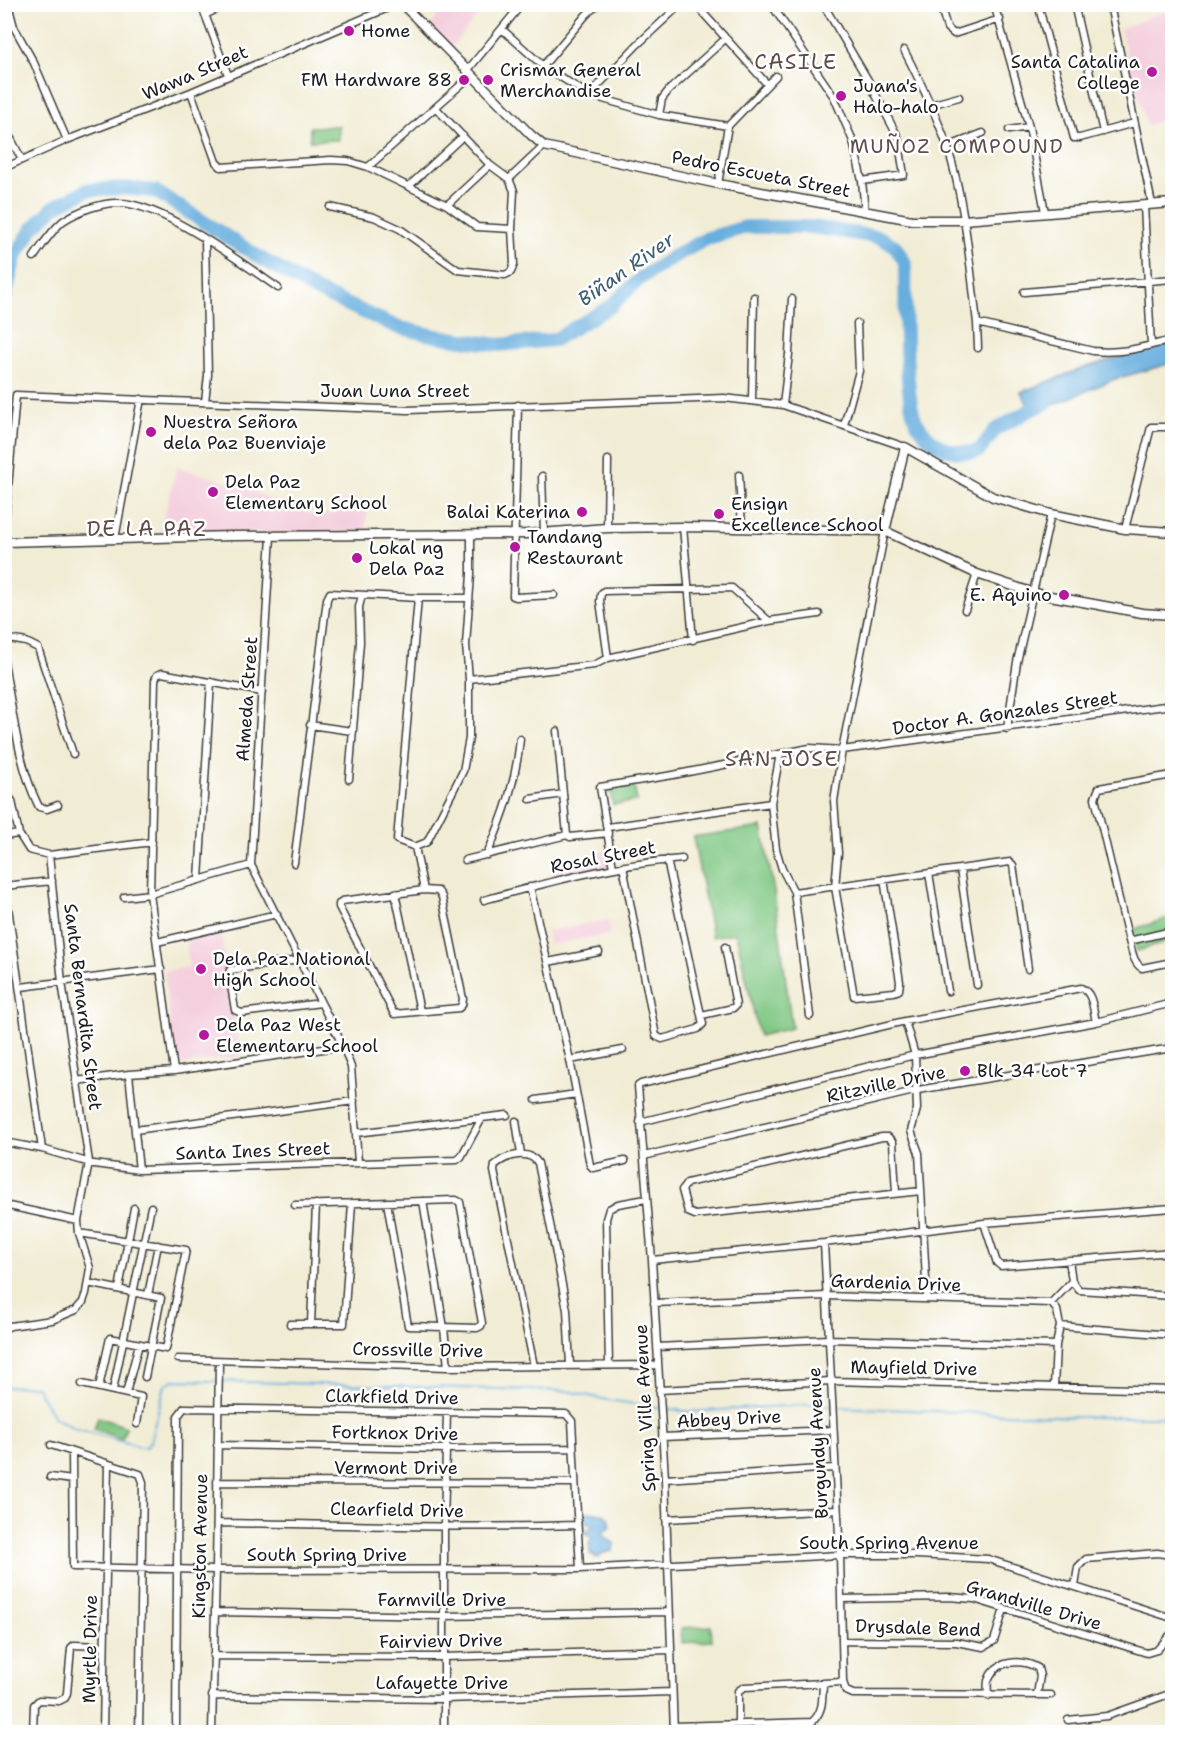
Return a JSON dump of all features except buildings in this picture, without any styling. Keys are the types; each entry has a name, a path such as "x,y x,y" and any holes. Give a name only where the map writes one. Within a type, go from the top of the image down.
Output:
{"street":[{"path":"8,4 14,27 34,63 67,141"},
{"path":"201,4 228,75"},
{"path":"205,15 227,4"},
{"name":"Wawa Street","path":"4,168 191,92 397,4"},
{"path":"402,4 544,146 509,179"},
{"path":"368,167 436,108 470,73 522,4"},
{"path":"543,66 598,4"},
{"path":"589,95 681,4"},
{"path":"695,4 767,84"},
{"path":"823,4 868,80 898,137 904,175 862,181"},
{"path":"940,4 947,28 954,34 1000,19"},
{"path":"994,4 1029,127 1045,212"},
{"path":"1038,4 1074,138 1134,123"},
{"path":"1074,4 1104,132"},
{"path":"1099,4 1112,7 1148,205 1151,345"},
{"path":"773,5 834,97 853,141 862,181 865,212"},
{"path":"503,30 543,66 589,95 659,115 728,126"},
{"path":"659,115 663,99 669,90 725,39"},
{"path":"904,50 947,147 964,220 978,348"},
{"path":"718,184 728,126 776,76"},
{"path":"191,92 216,162 221,167 331,160 348,161 368,167 447,205 477,227 512,229"},
{"path":"930,105 959,96"},
{"path":"330,207 374,217 400,229 458,270 505,275 511,272 514,264 512,229 514,191 509,179 490,165 436,108"},
{"path":"1009,130 1029,127"},
{"path":"7,131 22,160"},
{"path":"947,147 983,133"},
{"path":"409,186 463,136"},
{"name":"Pedro Escueta Street","path":"544,146 718,184 912,220 964,220 1173,203"},
{"path":"447,205 490,165"},
{"path":"34,257 50,234 63,221 103,204 121,203 141,208 206,239 278,288"},
{"path":"205,402 208,375 206,239"},
{"path":"1024,292 1173,279"},
{"path":"752,400 754,297"},
{"path":"783,405 792,299"},
{"path":"844,424 859,371 857,322"},
{"path":"977,323 1093,351 1122,352 1144,349 1173,339"},
{"name":"Juan Luna Street","path":"4,534 16,395 408,410 724,398 783,405 844,424 905,447"},
{"path":"115,539 141,399"},
{"path":"518,405 513,596 554,595"},
{"path":"1125,529 1151,427 1173,427"},
{"path":"884,879 900,982 899,990 854,996 835,887 838,853 834,801 885,531 905,447 993,497 1051,514 1125,529 1173,532"},
{"path":"607,528 608,460"},
{"path":"542,476 544,533"},
{"path":"740,476 742,528"},
{"path":"1007,729 1017,662 1051,514"},
{"path":"4,542 271,536 515,534 607,528 683,527 885,531 977,574 1034,593 1142,614 1173,615"},
{"path":"683,527 693,640"},
{"path":"415,848 427,842 463,771 469,738 469,679 466,645 471,534"},
{"name":"Almeda Street","path":"251,865 271,536"},
{"path":"965,610 977,574"},
{"path":"609,658 600,601 604,591 732,588 769,621"},
{"path":"294,863 310,725 327,599 330,594 336,592 418,598 468,598"},
{"path":"349,779 360,642 359,607 362,595"},
{"path":"415,848 397,840 418,598"},
{"path":"469,679 594,665 609,658 769,621 819,614"},
{"path":"4,638 26,642 38,648 73,754"},
{"path":"4,662 22,762 28,782 39,807 47,809 58,805"},
{"path":"174,1071 150,894 157,675 162,673 262,692"},
{"path":"199,879 211,682"},
{"name":"Doctor A. Gonzales Street","path":"608,830 600,787 810,748 842,750 1173,705"},
{"path":"310,725 352,731"},
{"path":"557,731 567,835"},
{"path":"487,855 512,792 520,739"},
{"path":"780,754 771,803 776,849 782,869 794,892 810,1016"},
{"path":"1173,775 1099,788 1095,798 1134,959 1142,968 1173,962"},
{"path":"530,799 563,794"},
{"path":"4,796 9,797 12,801 20,834 29,850 49,855 152,842"},
{"path":"465,860 567,835 570,837 771,803"},
{"path":"608,830 613,868"},
{"path":"4,837 20,834"},
{"path":"415,848 423,890"},
{"name":"Santa Bernardita Street","path":"49,855 62,982 89,1162 78,1221 79,1233 90,1268 88,1283"},
{"name":"Rosal Street","path":"484,900 613,868 682,859"},
{"path":"623,866 656,1036 662,1039 698,1029 703,1024 667,860"},
{"path":"794,892 960,870 1005,861 1013,865 1028,969"},
{"path":"124,897 150,894 251,865 343,1046 351,1067 358,1162"},
{"path":"960,870 977,985"},
{"path":"929,873 948,991"},
{"path":"42,1149 5,886 52,881"},
{"path":"530,887 570,1060 591,1168 625,1161"},
{"path":"438,891 442,897 464,999 459,1008 394,1014 339,908 339,903 395,893 438,891"},
{"path":"395,893 420,1011"},
{"path":"157,942 277,914"},
{"path":"1129,941 1173,931"},
{"path":"702,1015 733,1008 736,1005 724,947"},
{"path":"548,962 599,952"},
{"path":"299,960 231,970 229,973 235,1010 241,1013 321,1002"},
{"path":"21,987 161,969"},
{"path":"927,1298 919,1153 911,1131 917,1109 918,1090 915,1055 905,1021 1081,988 1090,994 1096,1022"},
{"path":"640,1122 915,1055 1096,1022 1173,1003"},
{"name":"Spring Ville Avenue","path":"674,1729 665,1479 652,1260 637,1089 641,1084 905,1021"},
{"path":"76,1081 174,1071 343,1046"},
{"name":"Ritzville Drive","path":"644,1156 918,1090 1173,1048"},
{"path":"570,1060 623,1050"},
{"path":"129,1074 139,1170"},
{"path":"536,1100 576,1094"},
{"path":"135,1130 354,1101"},
{"path":"356,1133 507,1115"},
{"name":"Santa Ines Street","path":"4,1142 42,1149 94,1164 139,1170 457,1160 461,1158 482,1118"},
{"path":"516,1121 521,1154"},
{"path":"896,1193 892,1142 888,1137 687,1183 682,1190 688,1212 695,1215 921,1191"},
{"path":"534,1366 494,1171 495,1165 500,1161 521,1154 529,1154 538,1163 567,1310 570,1365"},
{"path":"609,1365 606,1219 609,1209 618,1204 646,1199"},
{"path":"423,1201 444,1328 448,1367"},
{"path":"295,1206 316,1204 387,1202 423,1201 460,1202 465,1218 482,1323 477,1328 411,1327 407,1324 387,1202"},
{"path":"290,1324 341,1325 345,1321 352,1203"},
{"path":"311,1324 316,1204"},
{"path":"4,1205 78,1221"},
{"path":"113,1390 151,1207"},
{"path":"119,1289 134,1208"},
{"path":"652,1260 924,1232 984,1223 1173,1208"},
{"path":"984,1223 997,1263 1001,1266 1173,1252"},
{"path":"79,1233 186,1250 166,1348 111,1337 99,1387"},
{"name":"Burgundy Avenue","path":"824,1243 840,1555 843,1682"},
{"path":"148,1294 158,1245"},
{"path":"1069,1260 1071,1281 1079,1290 1173,1296"},
{"path":"1054,1387 1056,1345 1060,1326 1057,1310 1051,1303 1071,1281"},
{"path":"4,1329 10,1326 52,1320 76,1310 82,1302 88,1283 160,1297 162,1299 145,1377"},
{"name":"Gardenia Drive","path":"654,1303 826,1296 1051,1303"},
{"path":"1060,1326 1173,1335"},
{"path":"657,1347 828,1339 1056,1345"},
{"path":"126,1393 139,1344"},
{"name":"Crossville Drive","path":"178,1359 448,1367 658,1365"},
{"name":"Kingston Avenue","path":"212,1732 219,1361"},
{"name":"Mayfield Drive","path":"659,1390 831,1381 1171,1391"},
{"path":"82,1384 141,1397 137,1424"},
{"name":"Clarkfield Drive","path":"178,1569 178,1416 184,1408 566,1414 572,1421 573,1448"},
{"path":"444,1732 444,1525 447,1413"},
{"name":"Abbey Drive","path":"662,1437 833,1430"},
{"path":"51,1445 140,1474 143,1482 139,1732"},
{"name":"Fortknox Drive","path":"217,1445 446,1449 573,1448"},
{"path":"573,1448 580,1569"},
{"name":"South Spring Drive","path":"72,1452 73,1567 216,1570 445,1570 580,1569 668,1565"},
{"name":"Myrtle Drive","path":"103,1732 108,1464"},
{"path":"665,1479 834,1468"},
{"path":"50,1477 72,1480"},
{"name":"Vermont Drive","path":"217,1482 574,1482"},
{"path":"666,1519 836,1510"},
{"name":"Clearfield Drive","path":"217,1523 444,1525 500,1528 576,1525"},
{"path":"1075,1586 1078,1567 1086,1559 1157,1553 1173,1556"},
{"name":"South Spring Avenue","path":"668,1565 840,1555 917,1555 988,1559 1173,1618"},
{"path":"176,1732 178,1569"},
{"name":"Grandville Drive","path":"841,1599 949,1597 974,1599 1147,1653 1157,1650 1173,1633"},
{"name":"Drysdale Bend","path":"842,1641 956,1642 984,1647 994,1641 1004,1609"},
{"name":"Farmville Drive","path":"214,1612 444,1616 669,1612"},
{"path":"33,1732 34,1705 39,1700 59,1701 65,1698 71,1648 74,1645 104,1646"},
{"name":"Fairview Drive","path":"213,1656 444,1657 670,1650"},
{"path":"988,1696 988,1680 1006,1663 1015,1662 1030,1663 1038,1668 1040,1676 1037,1695"},
{"path":"738,1724 738,1691 744,1687 843,1682 846,1690 853,1694 1051,1695"},
{"path":"674,1729 812,1722 822,1708 823,1683"},
{"name":"Lafayette Drive","path":"212,1696 444,1699 672,1692"},
{"path":"1068,1720 1107,1716 1173,1693"}],"shaded area":[{"path":"422,5 486,5 451,48 428,28 437,17"},
{"name":"Santa Catalina College","path":"1172,8 1172,115 1147,126 1120,29"},
{"name":"Dela Paz Elementary School","path":"177,467 231,483 313,515 335,514 340,501 369,501 365,532 160,532"},
{"path":"608,850 610,866 556,878 552,862"},
{"path":"608,920 610,934 550,945 547,931"},
{"path":"220,929 240,1057 175,1065 164,971 189,967 186,939"}],"green space":[{"path":"339,126 339,140 310,141 310,127"},
{"path":"634,785 637,801 613,805 610,789"},
{"path":"762,827 774,891 792,1028 759,1036 736,933 712,937 693,837"},
{"path":"1172,917 1172,941 1137,951 1131,930"},
{"path":"98,1417 126,1427 122,1439 94,1429"},
{"path":"711,1626 712,1641 682,1643 681,1628"}],"water":[{"path":"1172,342 1172,363 1112,380 1028,416 1030,409 1021,392 1086,367"},
{"path":"585,1513 603,1514 609,1518 611,1526 604,1532 604,1536 615,1544 612,1551 597,1558 590,1554 589,1542 592,1538 586,1534 586,1531 594,1525 588,1524 585,1520"}],"waterway":[{"name":"Biñan River","path":"4,300 15,257 32,229 54,207 87,190 122,188 155,191 317,291 397,327 436,336 498,345 554,340 611,306 641,278 708,238 746,227 812,227 879,237 895,246 905,263 909,393 917,423 936,444 951,451 979,451 995,430 1046,403"},
{"path":"4,1387 36,1386 54,1417 74,1428 145,1448 150,1442 165,1385 173,1380 568,1391 607,1400 690,1412 819,1404 837,1407 1078,1417 1172,1417"}],"place":[{"name":"Home","path":"349,31"},
{"name":"Santa Catalina College","path":"1152,72"},
{"name":"FM Hardware 88","path":"464,80"},
{"name":"Crismar General Merchandise","path":"488,80"},
{"name":"Juana's Halo-halo","path":"841,96"},
{"name":"Nuestra Señora dela Paz Buenviaje","path":"151,432"},
{"name":"Dela Paz Elementary School","path":"213,492"},
{"name":"Balai Katerina","path":"582,512"},
{"name":"Ensign Excellence School","path":"719,514"},
{"name":"Tandang Restaurant","path":"515,547"},
{"name":"Lokal ng Dela Paz","path":"357,558"},
{"name":"E. Aquino","path":"1064,595"},
{"name":"Dela Paz National High School","path":"201,969"},
{"name":"Dela Paz West Elementary School","path":"204,1035"},
{"name":"Blk 34 Lot 7","path":"965,1071"}],"district":[{"name":"CASILE","path":"796,62"},
{"name":"MUÑOZ COMPOUND","path":"957,146"},
{"name":"DE LA PAZ","path":"147,529"},
{"name":"SAN JOSE","path":"782,759"}]}
